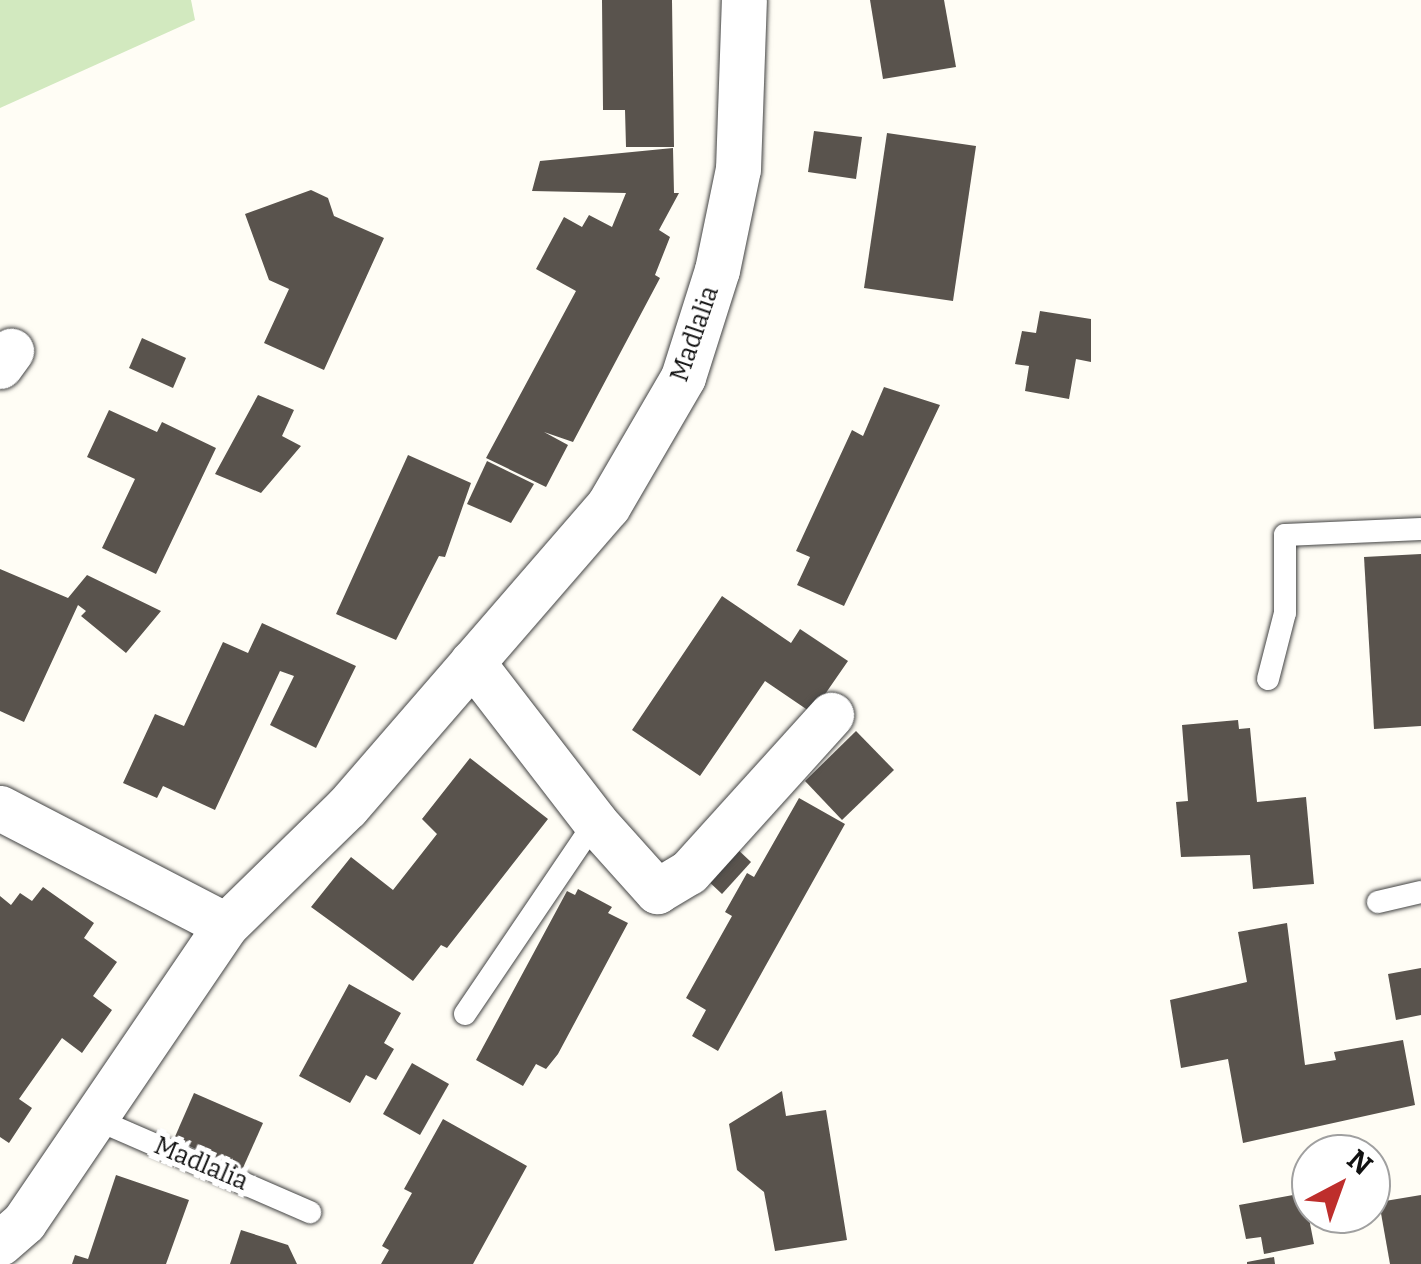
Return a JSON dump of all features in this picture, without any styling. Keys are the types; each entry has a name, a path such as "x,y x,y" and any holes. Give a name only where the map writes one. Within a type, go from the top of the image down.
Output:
{"street":[{"name":"Madlalia","path":"0,1244 24,1222 91,1117 226,925 348,807 608,506 683,377 717,270 738,169 744,0"},
{"path":"472,662 595,822 657,891 678,884 832,715"},
{"path":"0,808 226,925"}],"lane":[{"path":"1268,679 1285,613 1285,535 1421,529"},
{"path":"464,1014 595,822"},
{"path":"1378,902 1421,892"},
{"name":"Madlalia","path":"91,1117 310,1212"}],"green space":[{"path":"0,0 191,0 195,20 0,108"}],"building":[{"path":"602,0 672,0 674,147 626,147 625,110 603,110"},
{"path":"870,0 944,0 956,67 883,79"},
{"path":"814,131 862,137 856,179 808,172"},
{"path":"887,133 976,146 953,301 864,288"},
{"path":"673,148 674,193 679,193 659,230 670,237 655,275 660,278 573,442 544,432 568,445 546,487 486,458 576,291 536,269 564,217 582,227 589,215 612,227 626,193 532,191 540,161"},
{"path":"311,190 328,198 334,216 384,238 324,370 264,343 289,289 269,280 245,214"},
{"path":"1040,311 1091,319 1091,362 1076,359 1069,399 1025,391 1029,366 1015,364 1022,331 1036,333"},
{"path":"142,338 186,358 173,388 129,368"},
{"path":"884,387 940,405 844,606 797,585 810,557 796,551 852,430 863,436"},
{"path":"258,395 294,410 282,436 301,446 261,493 215,474"},
{"path":"109,410 157,432 162,422 216,448 156,574 102,548 135,479 87,457"},
{"path":"408,455 471,483 445,557 439,556 396,640 336,614"},
{"path":"487,461 534,484 511,523 467,504"},
{"path":"1421,554 1421,726 1374,729 1364,557"},
{"path":"0,569 68,598 87,575 161,611 126,653 81,616 86,611 78,605 24,722 0,711"},
{"path":"722,596 791,643 800,629 848,661 812,713 765,681 700,776 632,730"},
{"path":"262,623 356,666 316,748 270,725 294,676 280,671 215,810 163,786 157,798 123,783 155,714 184,726 223,642 248,653"},
{"path":"1238,720 1239,729 1250,728 1257,802 1306,797 1314,884 1253,889 1250,855 1181,857 1176,802 1188,801 1182,725"},
{"path":"856,731 894,770 842,820 805,781"},
{"path":"470,758 548,819 447,948 441,945 413,981 311,907 351,857 393,890 437,834 422,819"},
{"path":"799,798 845,824 718,1051 692,1036 706,1010 686,998 732,916 725,912 747,873 754,877"},
{"path":"734,846 751,862 722,894 705,878"},
{"path":"43,887 94,923 84,938 117,962 93,996 112,1010 82,1053 62,1038 19,1099 32,1108 9,1143 0,1137 0,896 11,905 20,893 32,901"},
{"path":"578,889 612,907 608,913 628,923 558,1054 546,1069 536,1064 523,1086 476,1060 567,891 575,895"},
{"path":"1287,923 1305,1065 1336,1060 1334,1052 1403,1040 1415,1105 1243,1143 1228,1059 1181,1068 1170,1000 1247,982 1238,932"},
{"path":"1421,968 1421,1015 1396,1020 1388,974"},
{"path":"349,984 401,1013 384,1043 394,1049 376,1080 366,1075 350,1103 299,1076"},
{"path":"412,1063 449,1084 420,1135 383,1114"},
{"path":"782,1091 786,1116 826,1110 847,1240 775,1251 764,1192 737,1170 729,1124"},
{"path":"194,1093 263,1123 242,1170 174,1139"},
{"path":"443,1119 527,1166 473,1264 381,1264 389,1250 382,1246 412,1193 404,1189"},
{"path":"116,1175 189,1200 166,1264 72,1264 75,1255 88,1259"},
{"path":"1291,1195 1291,1234 1312,1234 1314,1244 1264,1254 1261,1237 1246,1239 1239,1205"},
{"path":"1421,1195 1421,1264 1390,1264 1385,1234 1391,1234 1391,1200"},
{"path":"241,1230 288,1245 297,1264 230,1264"},
{"path":"1274,1257 1275,1264 1247,1264 1247,1262"}]}
